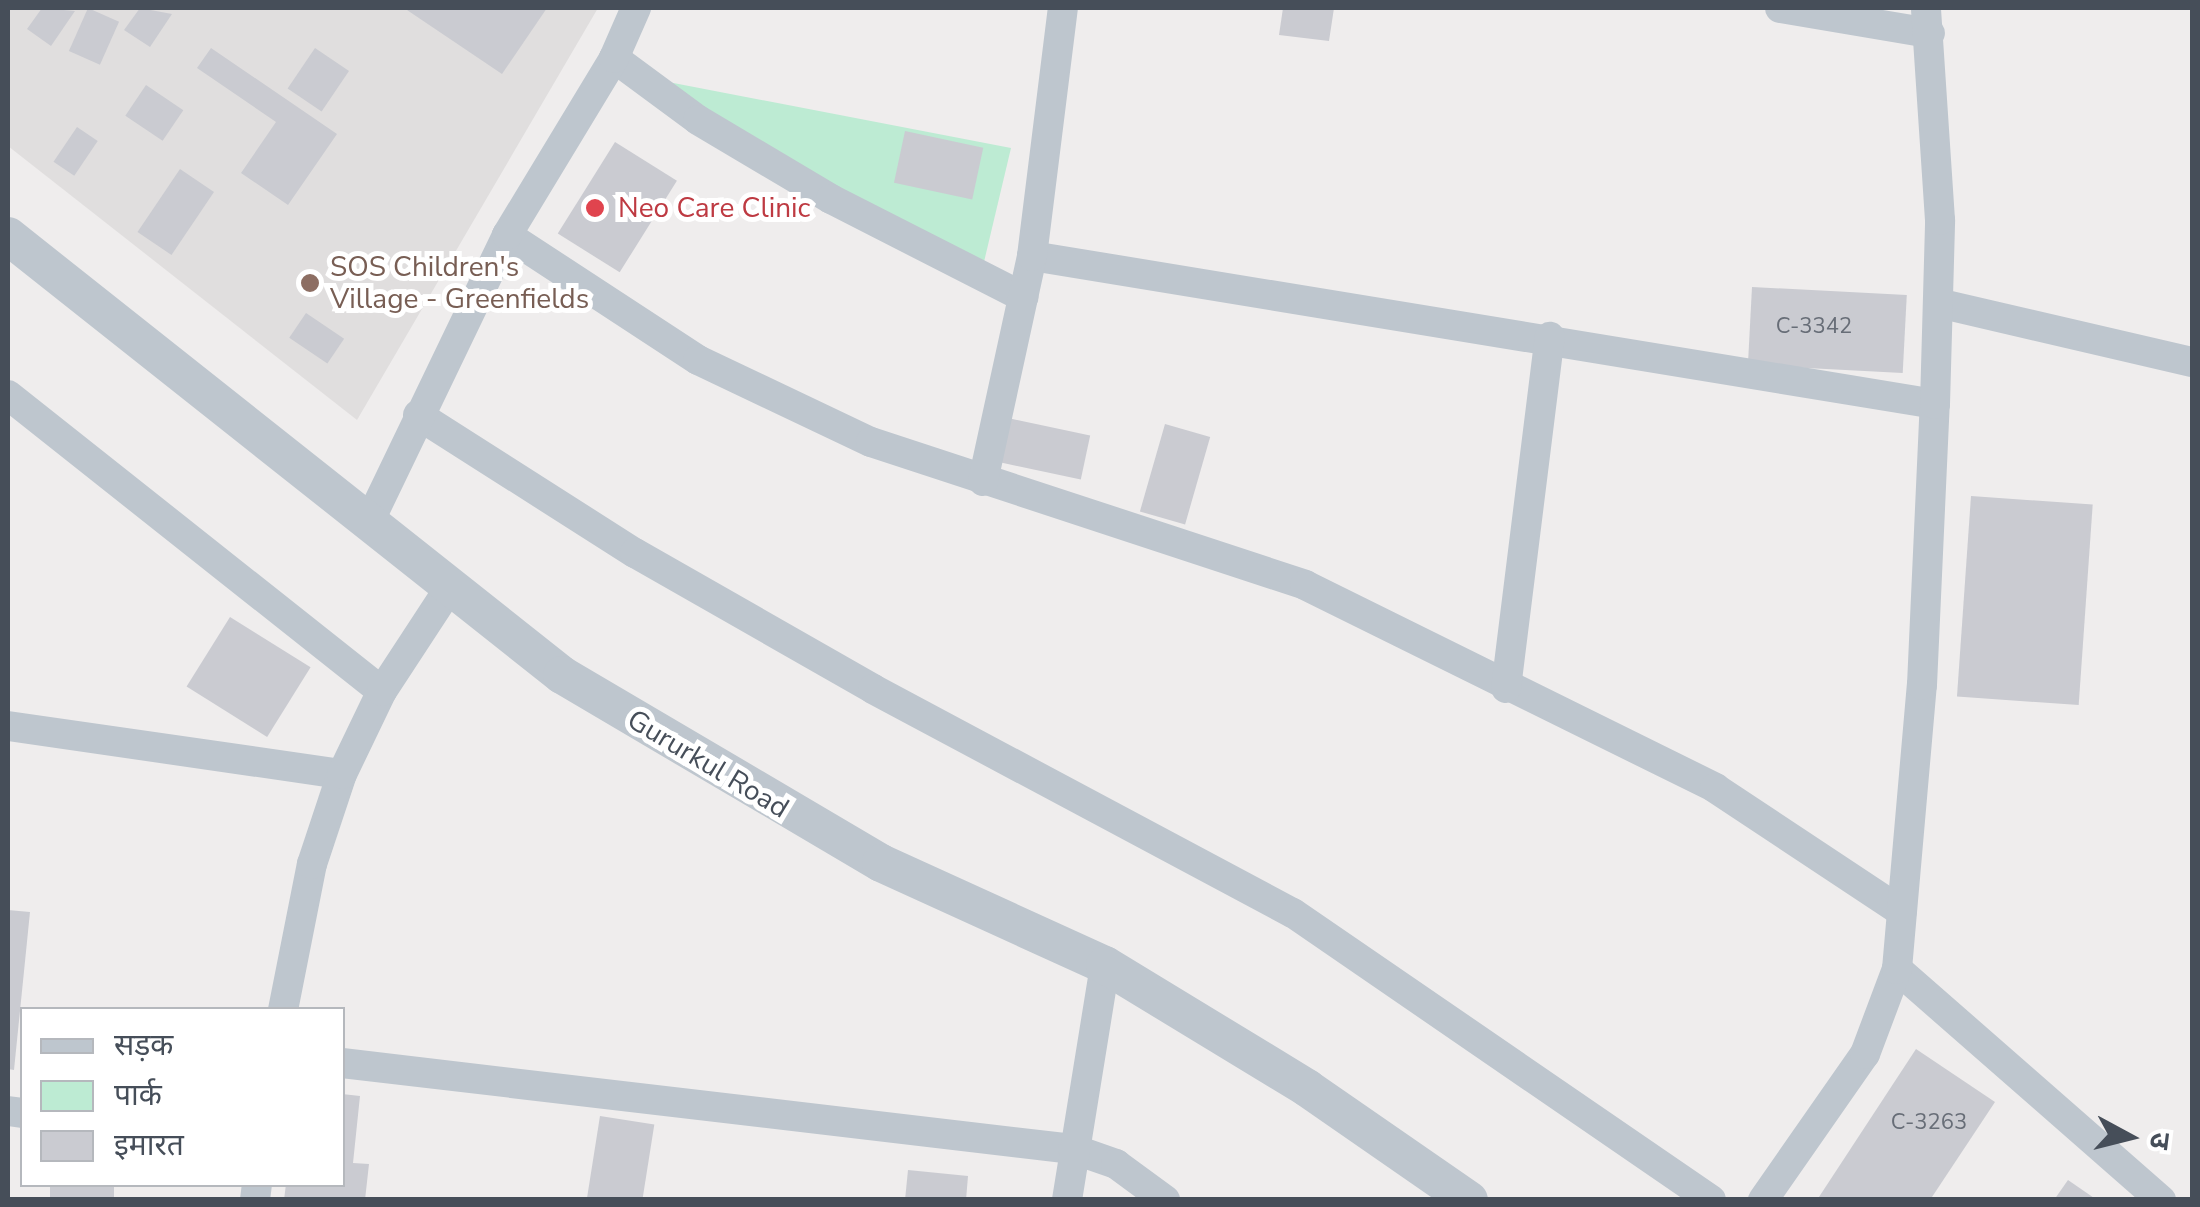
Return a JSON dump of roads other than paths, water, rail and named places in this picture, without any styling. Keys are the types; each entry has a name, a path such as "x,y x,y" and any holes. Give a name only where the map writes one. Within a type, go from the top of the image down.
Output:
{"street":[{"path":"372,518 507,236 614,58 636,8"},
{"path":"984,480 1032,256 1059,8"},
{"path":"1764,1200 1865,1054 1897,969 1936,404 1938,303 1928,20 1780,8"},
{"path":"614,58 698,120 831,199 1024,297"},
{"name":"Gururkul Road","path":"8,236 372,518 450,587 562,675 726,777 882,863 1106,965 1308,1088 1469,1200"},
{"path":"507,236 698,360 871,442 1256,565 1715,788 1902,912"},
{"path":"1032,256 1550,337 1936,404"},
{"path":"1938,303 2192,362"},
{"path":"1506,688 1550,337"},
{"path":"8,396 382,691"},
{"path":"418,415 635,553 873,689 1293,912 1711,1200"},
{"path":"283,1007 312,864 342,774 382,691 450,587"},
{"path":"8,726 342,774"},
{"path":"1067,1200 1072,1149 1106,965"},
{"path":"1897,969 2161,1200"},
{"path":"345,1063 1072,1149 1116,1164 1165,1200"}],"place":[{"name":"Neo Care Clinic","path":"595,208"},
{"name":"SOS Children's Village - Greenfields","path":"310,283"}]}
